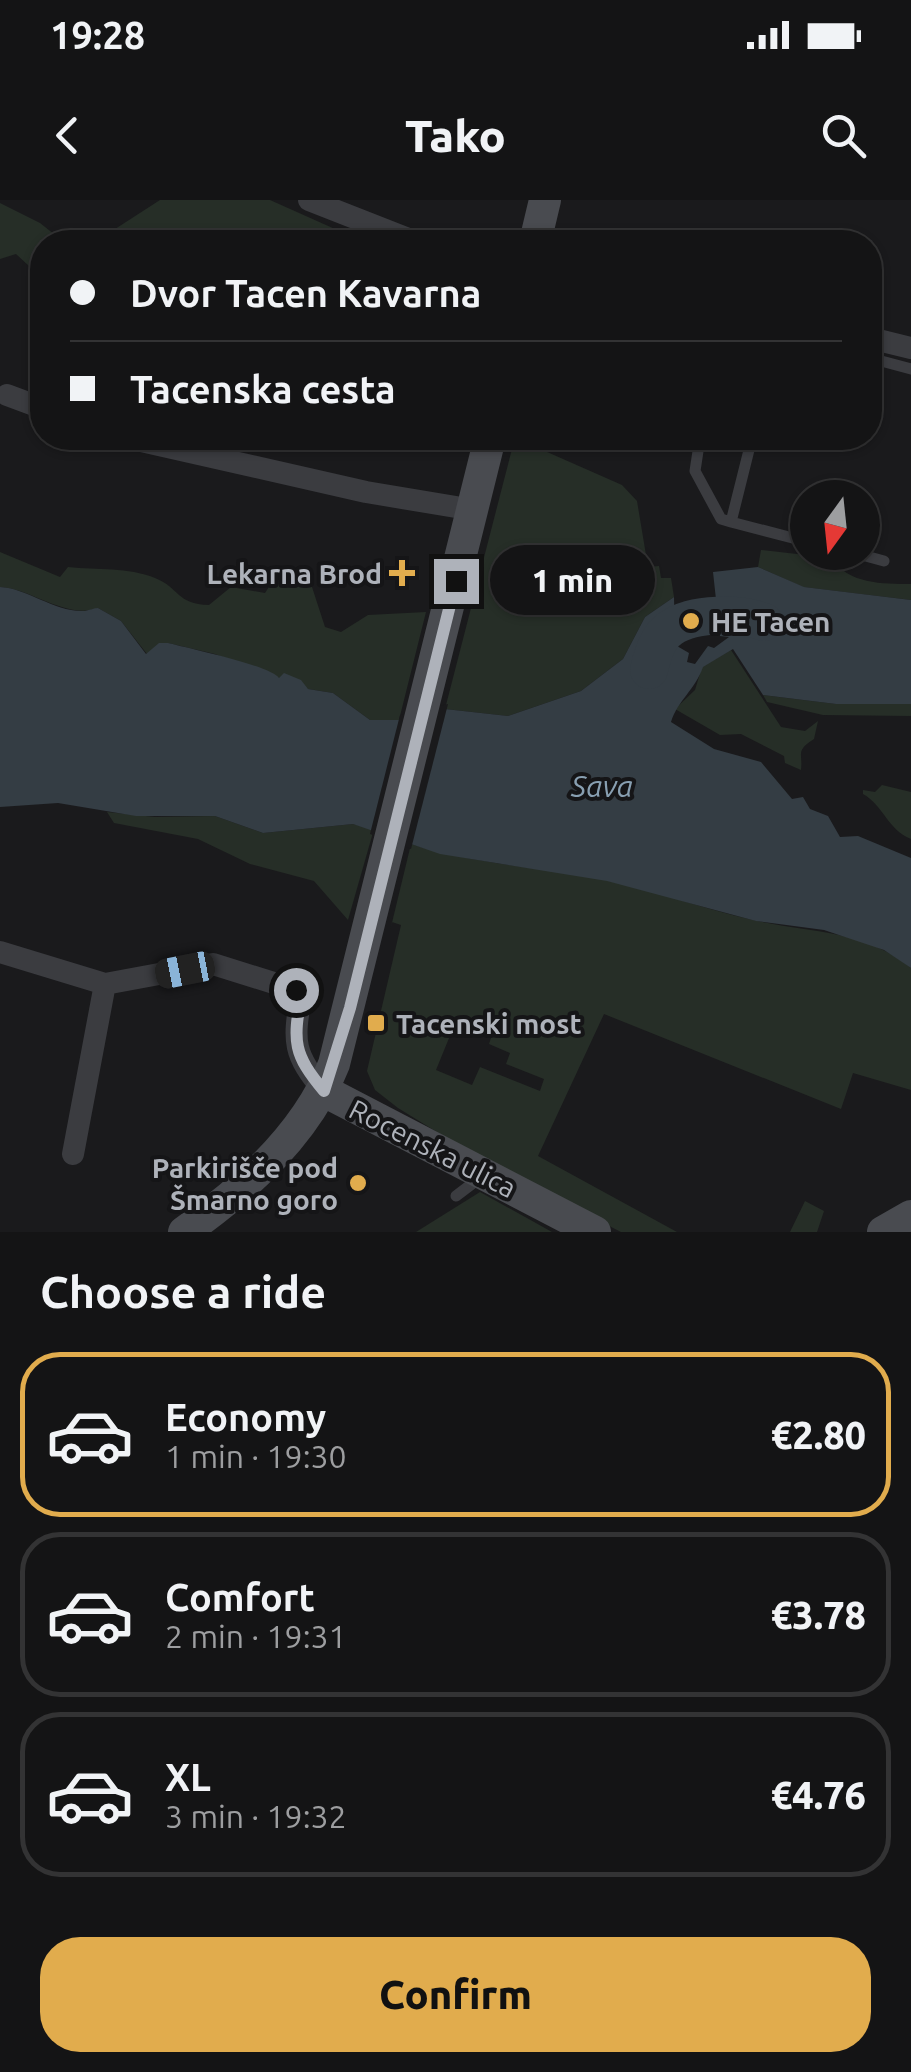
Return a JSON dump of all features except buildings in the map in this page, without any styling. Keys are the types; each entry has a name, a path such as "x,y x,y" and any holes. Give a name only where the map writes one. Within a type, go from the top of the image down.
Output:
{"main road":[{"path":"538,230 546,200"},
{"path":"184,1232 258,1172 324,1091 448,617 487,450"},
{"name":"Rocenska ulica","path":"324,1091 595,1232"},
{"path":"883,1232 911,1216"}],"street":[{"path":"309,200 385,230"},
{"path":"882,341 911,348"},
{"path":"7,395 30,404"},
{"path":"181,450 330,484 474,510"},
{"path":"0,952 105,984 213,964 296,990 301,996 294,1039 308,1073 324,1091"},
{"path":"73,1154 105,984"}],"lane":[{"path":"882,361 911,369"},
{"path":"698,450 695,471 721,519 790,537"},
{"path":"731,522 749,450"},
{"path":"880,560 884,561"},
{"path":"456,1196 485,1175"}],"shaded area":[{"path":"160,200 270,200 337,230 114,230"},
{"path":"0,203 49,230 30,230 30,267 16,254 0,259"},
{"path":"512,450 543,450 622,485 637,501 648,567 659,566 661,578 671,578 674,597 645,617 623,659 581,691 508,716 445,709"},
{"path":"761,550 790,553 790,570 843,570 878,583 911,584 911,600 803,587 758,567"},
{"path":"0,552 60,577 68,567 145,574 198,604 209,605 231,587 265,593 274,579 312,587 325,627 341,632 368,615 426,612 399,720 370,720 333,693 308,689 215,654 168,643 147,654 121,621 98,608 74,610 0,587"},
{"path":"731,650 781,727 805,731 818,721 814,739 802,750 801,770 785,763 784,756 741,734 720,735 675,709 695,690 702,667"},
{"path":"763,695 836,704 911,704 911,716 823,715 767,702"},
{"path":"882,785 911,792 911,839 863,794 863,790 875,792"},
{"path":"107,812 155,817 215,816 263,833 353,824 374,829 348,920 314,881 250,864 198,839 114,823"},
{"path":"411,844 483,861 605,880 753,920 856,939 911,968 911,1090 853,1073 841,1109 604,1014 538,1156 677,1232 621,1232 497,1169 375,1090 367,1071 401,925 392,922","holes":["456,1021 492,1035 489,1044 510,1053 506,1064 544,1079 540,1091 480,1067 472,1085 436,1070"]},
{"path":"480,1192 552,1232 416,1232"},
{"path":"805,1201 824,1211 817,1232 790,1232"}],"water":[{"name":"Sava","path":"758,567 804,587 911,600 911,704 836,704 763,695 733,649 703,667 671,722 714,749 761,762 792,799 803,797 810,809 828,816 840,837 858,836 911,858 911,968 884,950 824,930 756,921 607,881 440,854 353,824 263,833 215,816 136,816 58,803 0,807 0,587 74,611 98,608 121,621 146,654 159,643 168,643 212,654 262,668 279,678 284,673 301,680 308,689 333,693 370,720 399,720 445,709 508,716 581,691 623,659 645,617 674,597 675,638 669,653 677,646 689,653 687,662 695,664 708,646 714,648 729,637 720,636 713,572"}],"pier":[{"path":"448,704 411,849 370,834 400,715"}],"waterway":[{"name":"Sava","path":"649,670 662,636 681,623 717,616 764,622"}],"place":[{"name":"Lekarna Brod","path":"402,573"},
{"name":"HE Tacen","path":"691,621"},
{"name":"Tacenski most","path":"376,1023"},
{"name":"Parkirišče pod Šmarno goro","path":"358,1183"}],"route":[{"path":"296,990 301,996 294,1039 308,1073 324,1091 350,1008 456,581"}]}
